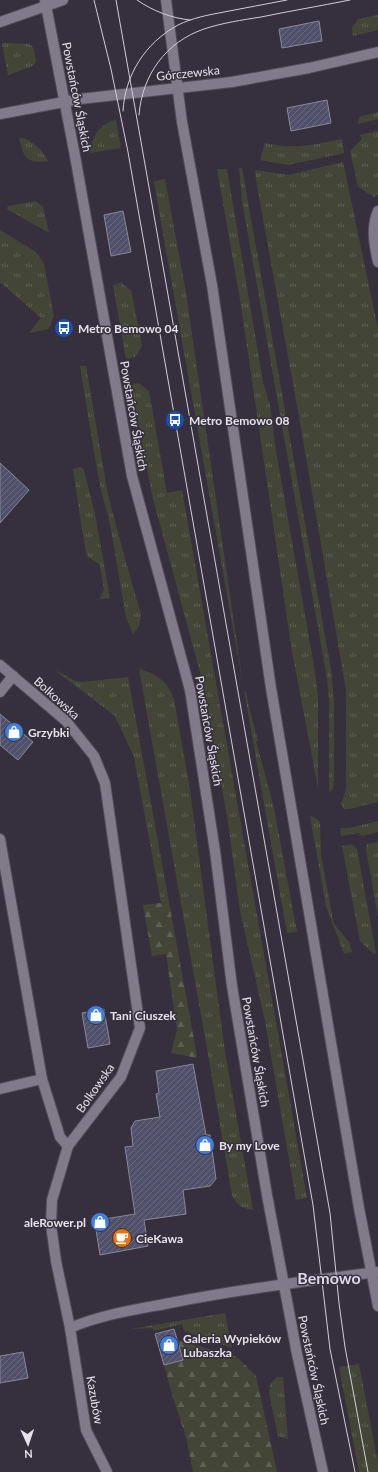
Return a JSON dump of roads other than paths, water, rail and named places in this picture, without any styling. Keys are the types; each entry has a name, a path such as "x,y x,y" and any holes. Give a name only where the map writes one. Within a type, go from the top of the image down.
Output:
{"main road":[{"path":"0,22 45,3 63,0"},
{"path":"166,0 182,122 212,285 271,688 359,1208 375,1272 378,1306"},
{"name":"Powstańców Śląskich","path":"45,3 132,476 184,668 197,728 215,851 232,986 283,1283 323,1472"},
{"name":"Górczewska","path":"0,114 64,102 232,82 309,68 378,52"},
{"path":"378,211 374,221 374,244 378,262"},
{"name":"Bolkowska","path":"0,665 66,721 94,756 105,783 140,1028 121,1077 68,1146 52,1200 51,1225 56,1261 70,1328"},
{"path":"0,692 13,676"},
{"path":"0,840 42,1079 60,1137 68,1146"},
{"path":"0,1089 42,1079"},
{"path":"70,1328 86,1321 210,1295 283,1283 375,1272"},
{"name":"Kazubów","path":"70,1328 86,1430 107,1472"}],"tram line":[{"path":"94,0 111,69 128,152 313,1205 330,1349 355,1472"},
{"path":"116,0 330,1213 345,1347 368,1472"},
{"path":"137,0 162,13 176,18 190,20"},
{"path":"123,111 128,85 139,61 166,32 178,25 200,17 287,0"},
{"path":"139,115 145,87 158,62 178,42 190,35 225,23 350,0"}],"place":[{"name":"Metro Bemowo 04","path":"64,328"},
{"name":"Metro Bemowo 08","path":"175,420"},
{"name":"Grzybki","path":"14,732"},
{"name":"Tani Ciuszek","path":"96,1015"},
{"name":"By my Love","path":"205,1145"},
{"name":"aleRower.pl","path":"100,1222"},
{"name":"CieKawa","path":"122,1238"},
{"name":"Galeria Wypieków Lubaszka","path":"169,1345"}],"district":[{"name":"Bemowo","path":"329,1277"}]}
